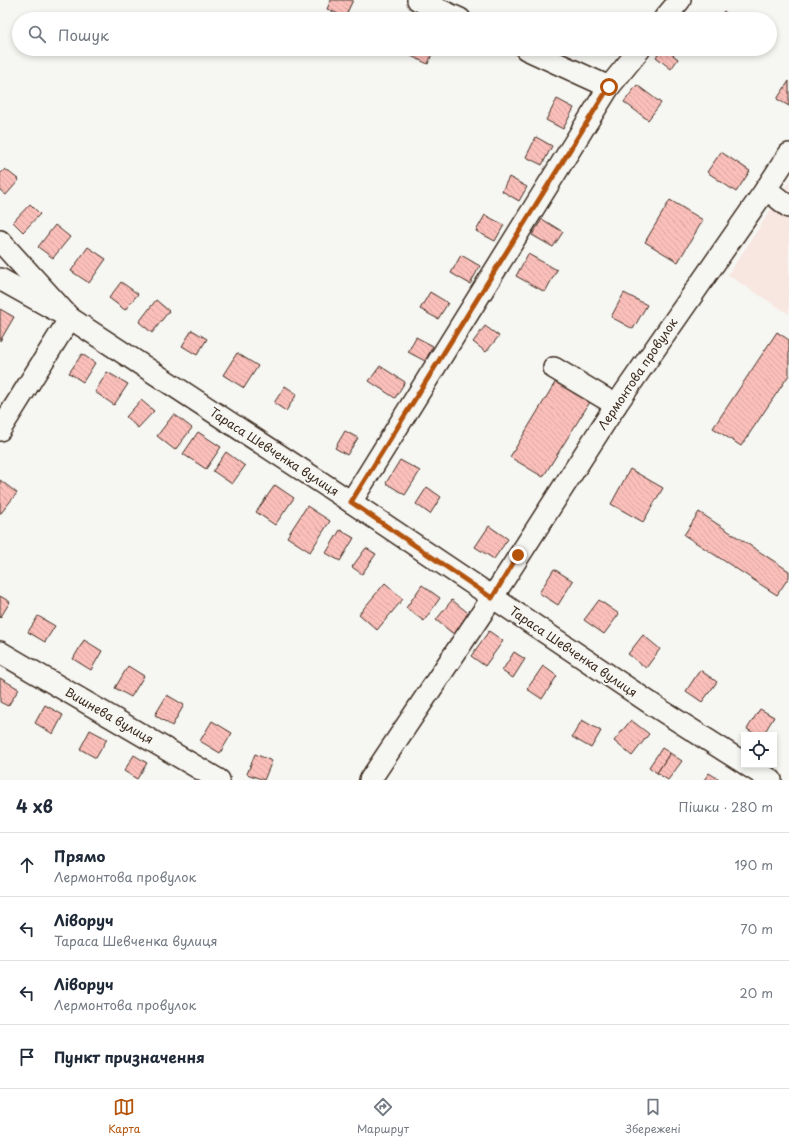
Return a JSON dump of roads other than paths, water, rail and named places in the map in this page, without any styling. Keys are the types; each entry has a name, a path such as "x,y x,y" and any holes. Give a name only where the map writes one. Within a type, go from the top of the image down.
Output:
{"street":[{"path":"418,0 445,12"},
{"path":"670,12 680,0"},
{"path":"541,56 609,87"},
{"path":"351,502 609,87 634,56"},
{"name":"Лермонтова провулок","path":"370,780 492,598 616,404 789,154"},
{"path":"766,189 789,207"},
{"name":"Тараса Шевченка вулиця","path":"0,241 70,318 351,502 656,707 741,761"},
{"path":"0,279 70,318 0,430"},
{"path":"554,368 616,404"},
{"name":"Вишнева вулиця","path":"0,652 219,780"},
{"path":"752,768 771,780"}]}
